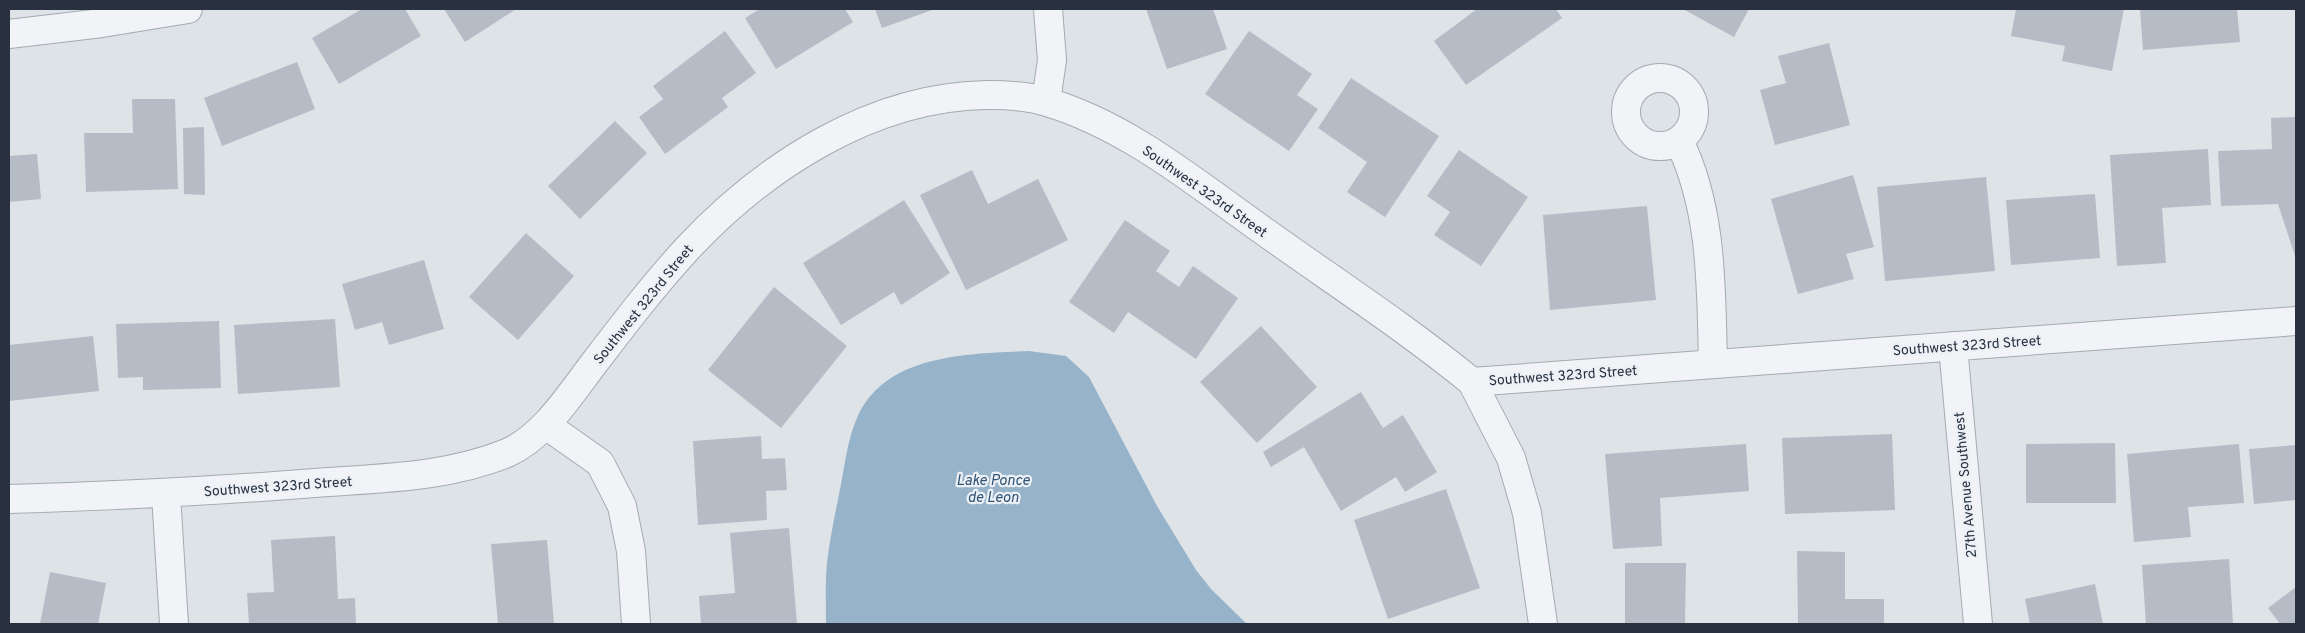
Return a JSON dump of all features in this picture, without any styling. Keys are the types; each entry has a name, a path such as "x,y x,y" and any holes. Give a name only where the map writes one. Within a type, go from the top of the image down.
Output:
{"street":[{"path":"9,34 101,16 188,9"},
{"path":"1046,101 1052,60 1048,9"},
{"name":"Southwest 323rd Street","path":"9,499 166,494 438,474 510,452 546,425 660,278 700,235 768,178 850,128 892,110 931,100 972,96 1008,95 1046,101 1099,123 1158,156 1384,314 1472,382 2296,322"},
{"path":"1679,141 1697,187 1705,229 1710,266 1713,364"},
{"name":"27th Avenue Southwest","path":"1953,346 1978,624"},
{"path":"1472,382 1511,458 1527,513 1542,624"},
{"path":"546,425 600,463 622,506 631,551 636,624"},
{"path":"166,494 174,624"}],"water":[{"name":"Lake Ponce de Leon","path":"1029,351 1066,356 1089,377 1157,506 1196,570 1211,589 1247,624 826,624 827,563 845,459 857,418 870,397 887,381 908,369 931,361 956,356"}],"building":[{"path":"362,9 405,9 421,36 339,84 312,38"},
{"path":"444,9 516,9 465,42"},
{"path":"760,9 845,9 853,22 776,69 745,18"},
{"path":"875,9 935,9 882,28"},
{"path":"1146,9 1213,9 1227,49 1167,69"},
{"path":"1477,9 1556,9 1562,18 1466,85 1434,41"},
{"path":"1683,9 1749,9 1734,37"},
{"path":"2016,9 2124,9 2112,71 2062,61 2065,46 2011,36"},
{"path":"2140,9 2237,9 2240,42 2143,50"},
{"path":"725,31 756,73 722,98 728,107 665,154 639,117 663,99 653,86"},
{"path":"1249,31 1312,74 1297,95 1318,109 1289,151 1205,94"},
{"path":"1829,43 1850,125 1775,145 1760,90 1786,83 1778,56"},
{"path":"297,62 315,109 222,146 204,98"},
{"path":"1351,78 1439,136 1385,217 1347,192 1367,162 1318,128"},
{"path":"132,99 175,99 178,189 86,192 84,133 133,133"},
{"path":"2296,117 2296,259 2278,204 2221,206 2218,151 2272,149 2271,118"},
{"path":"615,121 647,153 580,219 548,186"},
{"path":"204,127 205,195 184,194 183,128"},
{"path":"2208,149 2211,205 2162,208 2166,263 2117,266 2110,155"},
{"path":"1459,150 1528,197 1481,266 1434,235 1450,212 1427,196"},
{"path":"37,154 41,199 9,202 9,156"},
{"path":"972,170 988,204 1038,179 1068,240 966,290 920,195"},
{"path":"1853,175 1874,247 1846,254 1854,279 1798,294 1771,199"},
{"path":"1986,177 1995,271 1885,281 1877,187"},
{"path":"2095,194 2100,258 2011,265 2006,200"},
{"path":"904,200 950,273 901,305 894,292 841,325 803,263"},
{"path":"1647,206 1656,300 1550,310 1543,215"},
{"path":"1125,220 1170,251 1156,271 1179,287 1193,266 1238,298 1196,359 1128,312 1114,333 1069,302"},
{"path":"526,233 574,276 518,340 469,297"},
{"path":"424,260 444,329 389,345 382,322 355,330 342,284"},
{"path":"774,287 847,346 781,428 708,370"},
{"path":"335,319 340,387 238,394 234,325"},
{"path":"219,321 221,388 143,390 143,377 118,378 116,324"},
{"path":"1261,326 1317,387 1257,443 1200,382"},
{"path":"93,336 99,391 9,401 9,345"},
{"path":"1361,392 1383,428 1403,415 1437,472 1405,492 1396,477 1341,511 1304,447 1271,467 1263,452"},
{"path":"1892,434 1895,510 1785,514 1782,438"},
{"path":"761,436 762,459 785,458 787,490 766,491 767,520 698,525 693,441"},
{"path":"2115,443 2116,503 2026,503 2026,444"},
{"path":"1746,444 1749,491 1660,498 1662,546 1613,549 1605,454"},
{"path":"2239,444 2244,503 2188,507 2191,537 2134,542 2127,454"},
{"path":"2296,445 2296,500 2254,504 2249,449"},
{"path":"1446,489 1480,588 1388,619 1354,520"},
{"path":"789,528 797,624 701,624 699,596 735,593 730,533"},
{"path":"335,536 338,599 355,598 356,624 249,624 247,593 274,592 271,540"},
{"path":"547,540 554,624 498,624 491,544"},
{"path":"1797,551 1845,552 1845,599 1884,599 1884,624 1798,624"},
{"path":"2229,559 2233,624 2146,624 2142,565"},
{"path":"1625,563 1686,563 1685,624 1625,624"},
{"path":"50,572 106,583 98,624 40,624"},
{"path":"2095,584 2103,624 2030,624 2025,599"},
{"path":"2296,587 2296,624 2280,624 2268,608"}]}
